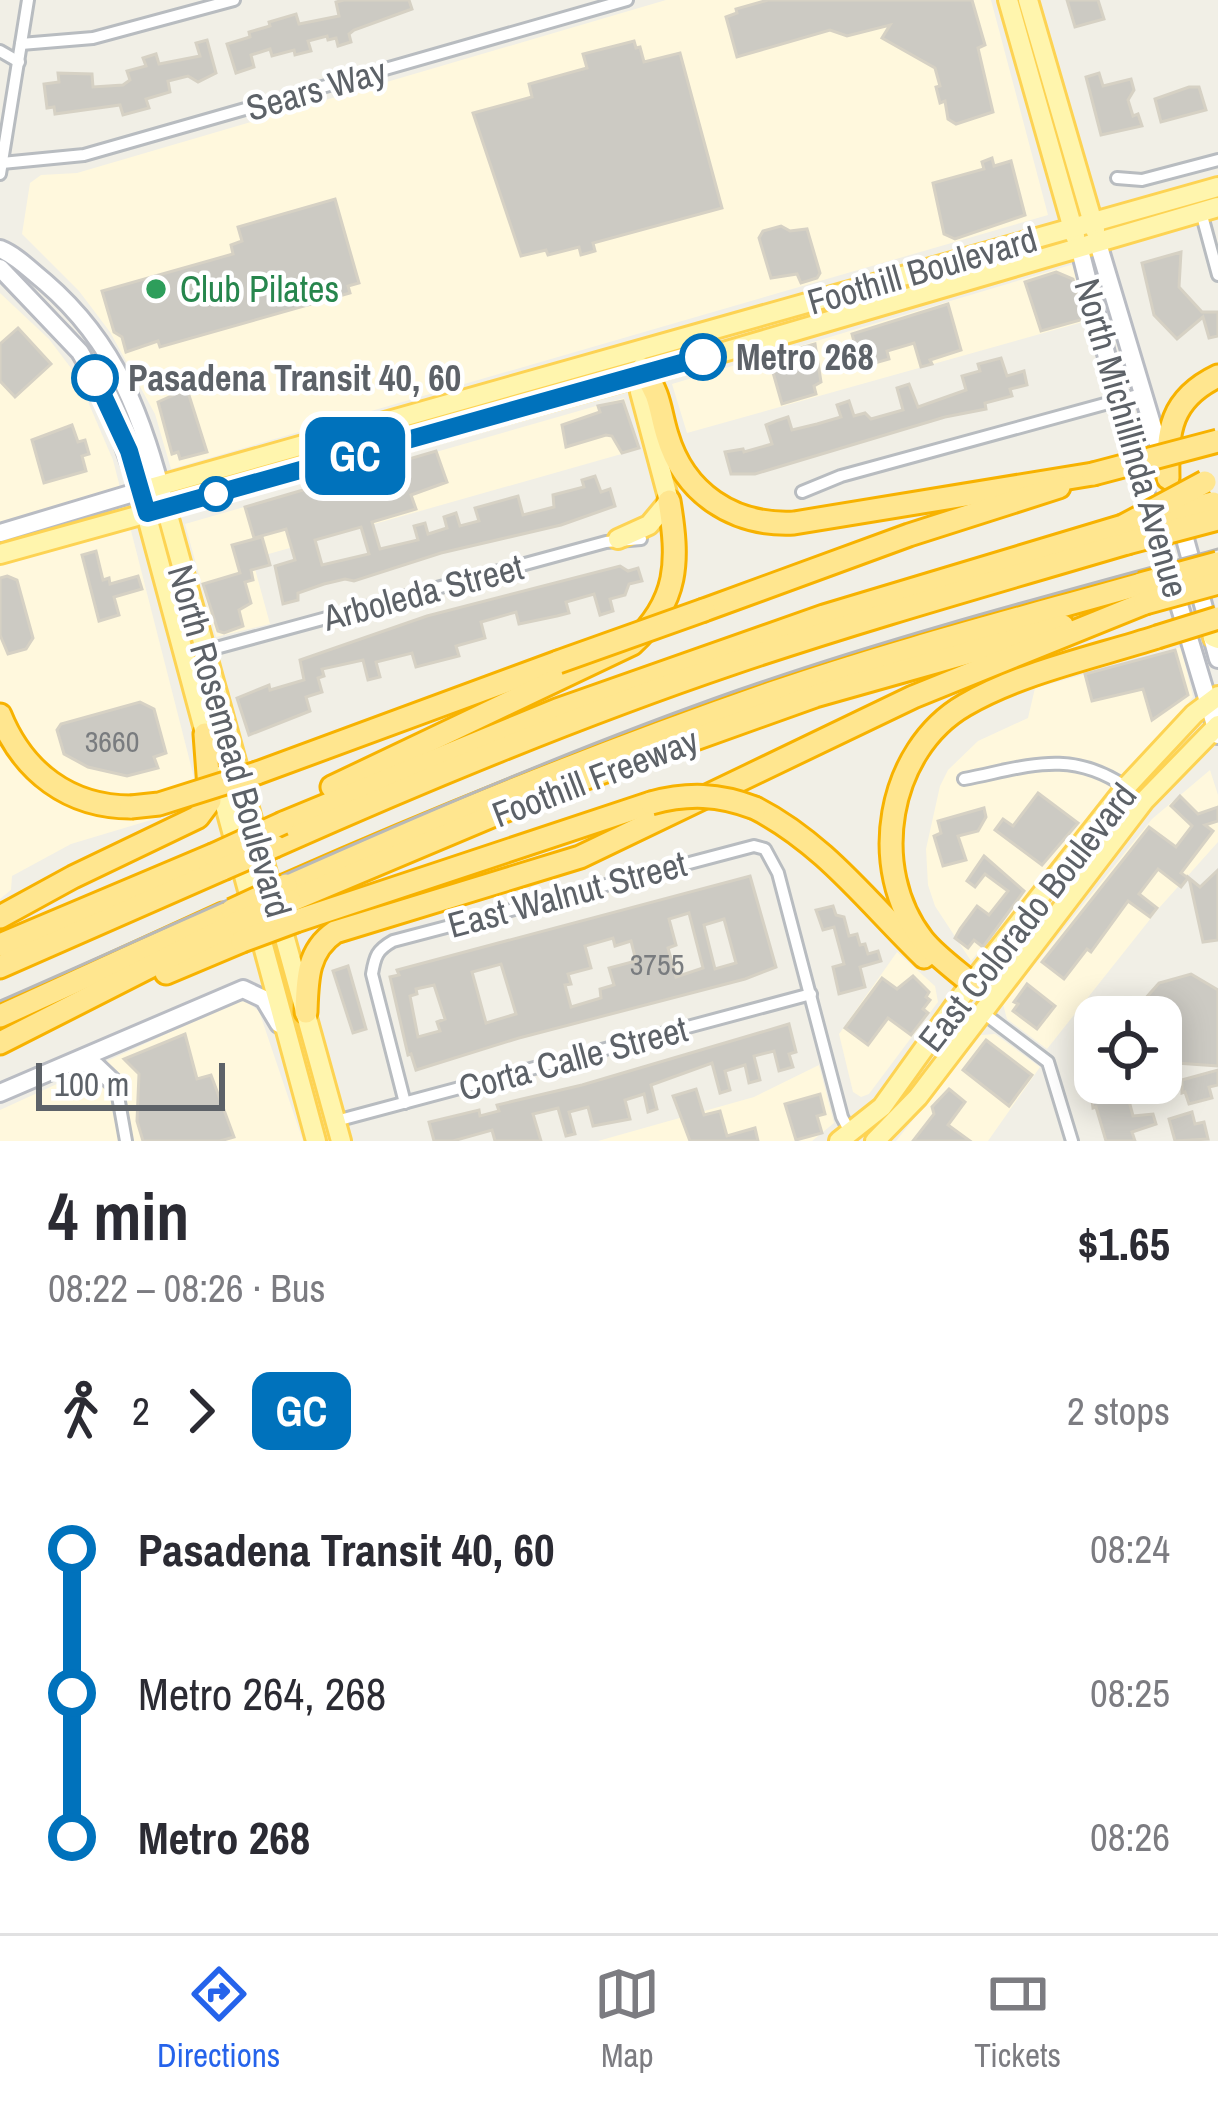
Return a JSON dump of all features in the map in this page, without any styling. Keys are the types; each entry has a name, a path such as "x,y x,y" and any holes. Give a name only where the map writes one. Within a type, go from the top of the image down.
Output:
{"highway":[{"path":"645,375 655,387 682,472 712,502 747,520 794,524 1093,474"},
{"path":"1168,478 1168,427 1192,394 1218,376"},
{"path":"0,715 19,752 56,787 93,804 159,804 1093,474 1218,441"},
{"path":"0,967 218,862 274,846 557,728 731,664 1125,535 1214,497"},
{"path":"1125,535 1214,497"},
{"path":"283,823 332,788 632,644 660,614 670,590 675,554 669,501"},
{"name":"Foothill Freeway","path":"0,945 218,862 283,823 601,694 824,616 1125,535"},
{"path":"306,1012 311,959 335,932 580,857 913,697 1218,563"},
{"name":"Foothill Freeway","path":"5,1041 237,925 561,787 815,696 1143,594 1218,583"},
{"path":"967,988 924,941 909,916 893,868 893,812 914,756 943,720 984,695 1157,637 1216,632"},
{"path":"0,917 199,817 210,801 205,734"},
{"path":"290,902 651,803 708,796 755,808 787,824 967,988"},
{"path":"0,1016 237,925"}],"main road":[{"name":"North Michillinda Avenue","path":"1008,0 1085,234 1145,393 1216,632 1218,658"},
{"name":"North Michillinda Avenue","path":"1028,0 1085,234 1118,400 1213,700 1217,730"},
{"name":"Foothill Boulevard","path":"0,554 645,375 1218,187"},
{"name":"Foothill Boulevard","path":"140,491 638,351 1085,234 1210,209"},
{"name":"North Rosemead Boulevard","path":"0,249 71,305 97,334 131,394 160,486 156,511 205,734 316,1141"},
{"name":"North Rosemead Boulevard","path":"0,268 80,352 107,399 140,491 156,511 205,651 338,1131"},
{"path":"618,539 649,525 669,501 640,392 645,375 638,351"},
{"path":"327,464 357,443 402,428 408,415"},
{"path":"0,533 140,491"},
{"name":"East Colorado Boulevard","path":"848,1138 881,1108 967,988 1126,787 1213,700"},
{"name":"East Colorado Boulevard","path":"875,1141 917,1097 1149,795 1217,730"},
{"path":"967,988 982,1012"},
{"path":"0,1093 243,989 257,993 272,1010 295,1064"},
{"path":"74,1061 95,1066 116,1085"}],"street":[{"path":"1,168 28,0"},
{"path":"21,44 93,38 234,0"},
{"name":"Sears Way","path":"1,168 84,155 627,0"},
{"path":"0,51 19,62"},
{"path":"1117,178 1142,180 1218,160"},
{"path":"1210,209 1218,275"},
{"path":"802,492 841,476 1145,393"},
{"name":"Arboleda Street","path":"205,651 618,539 641,539"},
{"path":"964,779 1056,761 1098,769 1126,787"},
{"name":"East Walnut Street","path":"405,1103 374,985 375,955 393,941 416,934 738,848 764,849 778,873 811,994"},
{"path":"811,994 848,1138"},
{"name":"Corta Calle Street","path":"338,1131 405,1103 811,994"},
{"path":"982,1012 1048,1062 1072,1141"},
{"path":"116,1085 126,1141"}],"shaded area":[{"path":"666,0 991,0 1048,215 171,469 155,414 110,332 79,291 22,234 30,183 41,175 77,173"},
{"path":"1074,264 1090,320 687,433 672,384"},
{"path":"0,293 49,339 77,376 113,460 201,805 71,844 12,876 11,890 0,899"},
{"path":"624,398 639,449 265,555 255,569 270,624 216,637 185,524"},
{"path":"1181,647 1193,697 971,961 935,906 928,885 926,849 948,770 978,741 1028,718 1035,688"},
{"path":"1210,770 1218,795 1218,842 1089,996 1074,996 1074,1015 1047,1049 1007,1019 1003,1004 1152,819"},
{"path":"897,952 935,986 938,1002 869,1094 861,1097 853,1092 839,1034"},
{"path":"245,1001 259,1011 303,1141 0,1141 0,1110"},
{"path":"995,1034 1040,1067 988,1141 896,1141 981,1035"},
{"path":"819,1065 834,1123 812,1141 598,1141 754,1097"}],"building":[{"path":"409,0 412,9 354,30 349,34 351,42 338,46 336,38 328,40 327,36 308,41 311,51 295,55 294,50 272,56 270,49 251,55 254,67 236,73 227,44 296,14 299,24 339,16 336,2"},
{"path":"768,0 972,0 985,45 978,48 993,112 956,124 948,119 945,101 940,103 935,68 882,38 890,25 847,36 830,30 737,57 726,17 737,13 736,9"},
{"path":"1067,0 1098,0 1104,19 1075,27"},
{"path":"207,40 216,73 198,82 188,76 168,81 170,92 146,99 149,108 123,115 120,105 55,114 54,107 47,108 44,84 59,82 58,73 92,74 93,87 123,85 130,80 127,71 146,66 143,58 156,54 159,64 200,56 196,43"},
{"path":"634,41 644,62 680,53 722,208 593,243 595,251 581,255 579,247 521,256 473,113 532,97 529,84 587,68 583,54"},
{"path":"1099,73 1103,86 1131,79 1134,90 1128,100 1142,126 1101,135 1086,77"},
{"path":"1199,87 1206,110 1161,122 1155,99"},
{"path":"992,158 994,166 1011,161 1025,215 955,239 944,234 933,183 984,169 982,162"},
{"path":"335,199 359,283 348,286 350,293 160,347 158,341 126,352 122,337 114,332 102,291 233,254 231,245 242,241 238,227"},
{"path":"781,226 790,231 807,229 820,273 817,278 801,283 797,274 771,278 759,238 763,231"},
{"path":"1181,252 1179,287 1202,312 1218,312 1218,336 1209,338 1203,317 1177,339 1154,315 1142,263"},
{"path":"1056,272 1073,279 1084,319 1041,331 1025,282"},
{"path":"948,304 961,350 921,367 914,343 887,351 889,359 861,367 852,334"},
{"path":"18,328 51,364 15,397 0,381 0,344"},
{"path":"815,344 821,382 814,386 816,394 782,404 770,362 801,354 800,348"},
{"path":"1001,358 1007,376 1024,371 1027,385 1010,389 1012,396 985,403 986,409 755,474 731,474 725,452 772,444 766,425 788,417 792,430 817,424 841,417 837,405 849,401 854,416 865,413 871,419 903,410 897,388 909,384 918,407 966,390 962,376 980,371 978,364"},
{"path":"187,389 207,452 180,459 178,452 172,454 158,402"},
{"path":"623,401 639,448 622,453 612,436 606,435 566,447 562,425 600,412 598,406"},
{"path":"72,425 78,442 85,440 86,471 44,483 32,440"},
{"path":"436,451 447,482 411,495 416,509 372,522 380,549 418,540 414,526 425,523 428,534 447,528 444,517 456,513 460,526 479,521 475,508 518,496 523,515 554,507 553,495 584,487 582,480 595,476 601,492 610,489 615,506 354,581 324,584 283,604 275,566 295,560 286,529 254,538 245,507","holes":["361,527 369,554 322,565 315,540"]},
{"path":"262,537 270,565 251,570 253,580 245,582 251,603 239,610 243,626 218,631 203,584 240,573 232,545"},
{"path":"96,551 103,580 109,578 110,584 138,576 142,589 114,597 119,615 99,621 82,555"},
{"path":"620,566 628,571 638,568 642,581 629,584 625,595 610,599 613,611 600,615 594,594 566,602 569,613 557,616 519,624 516,612 481,622 485,638 456,646 459,656 416,667 412,653 376,662 380,677 368,680 363,660 322,669 324,676 318,678 322,692 306,697 310,711 249,735 237,698 269,685 270,690 304,680 300,660 427,616"},
{"path":"0,578 17,580 33,638 26,649 8,654 0,635"},
{"path":"1175,650 1188,695 1152,720 1143,689 1092,701 1085,674"},
{"path":"140,702 154,709 166,753 154,757 158,768 127,776 88,767 64,754 57,730 61,724"},
{"path":"1038,793 1078,823 1042,865 995,830 1003,819 1013,826"},
{"path":"1180,796 1198,814 1218,807 1218,821 1205,825 1213,831 1181,873 1188,878 1181,887 1158,869 1139,894 1157,908 1150,917 1128,901 1091,952 1087,949 1064,979 1042,962 1149,827 1176,847 1192,826 1171,806"},
{"path":"984,808 986,817 978,831 958,836 966,860 943,866 934,836 941,833 938,821"},
{"path":"984,856 1024,891 983,947 974,940 968,948 955,938 960,929 977,906 989,915 1008,891 985,874 975,887 967,881"},
{"path":"1218,870 1218,940 1203,942 1189,878 1200,887"},
{"path":"750,876 776,967 416,1070 408,1055 390,977 399,975 397,970","holes":["689,913 703,968 676,977 668,948 676,945 669,919","724,919 736,963 715,969 704,925","613,938 615,946 631,941 636,961 609,968 614,985 600,989 601,998 571,1007 565,985 571,984 568,974 591,968 585,946","501,964 516,1014 486,1023 472,972","434,985 445,1019 437,1022 440,1031 418,1037 410,996 417,994 416,989"]},
{"path":"833,906 836,915 844,917 849,936 857,934 868,954 878,951 881,961 860,967 865,987 839,994 833,967 844,964 834,927 823,930 816,910"},
{"path":"348,966 366,1029 353,1033 333,971"},
{"path":"1191,974 1218,990 1218,1066 1182,1063 1182,996 1148,996 1159,983"},
{"path":"913,976 929,992 930,1000 923,1009 928,1013 911,1035 888,1018 868,1045 845,1028 882,978 897,989"},
{"path":"1027,984 1055,1006 1037,1029 1013,1011"},
{"path":"789,1024 796,1052 789,1054 793,1067 779,1071 774,1051 754,1056 760,1080 749,1083 745,1065 725,1071 730,1090 720,1093 712,1063 651,1085 657,1109 648,1112 644,1094 625,1100 630,1119 593,1126 588,1107 569,1112 575,1134 566,1136 558,1108 533,1114 541,1141 495,1141 492,1130 434,1141 429,1122 479,1110 480,1116 499,1111 497,1105"},
{"path":"185,1034 197,1079 211,1075 234,1137 143,1141 137,1121 139,1074 124,1059"},
{"path":"986,1040 1032,1075 1009,1106 963,1070"},
{"path":"1218,1070 1218,1085 1209,1087 1212,1098 1189,1104 1182,1093 1182,1080"},
{"path":"696,1089 704,1115 720,1111 727,1136 755,1128 758,1141 690,1141 673,1096"},
{"path":"949,1089 965,1102 948,1125 970,1141 913,1141 934,1114 932,1107"},
{"path":"820,1094 825,1114 817,1116 822,1133 796,1140 785,1104"},
{"path":"1092,1104 1130,1104 1133,1116 1153,1114 1156,1124 1132,1132 1135,1141 1106,1141"},
{"path":"1192,1112 1195,1124 1204,1122 1208,1139 1175,1141 1169,1119"}],"tram line":[{"path":"0,1001 550,761 738,690 977,615 1218,549"}],"bus line":[{"name":"GC","path":"95,378 129,451 147,513 703,357"}],"place":[{"name":"Club Pilates","path":"156,289"},
{"name":"Metro 268","path":"703,357"},
{"name":"Pasadena Transit 40, 60","path":"95,378"}]}
